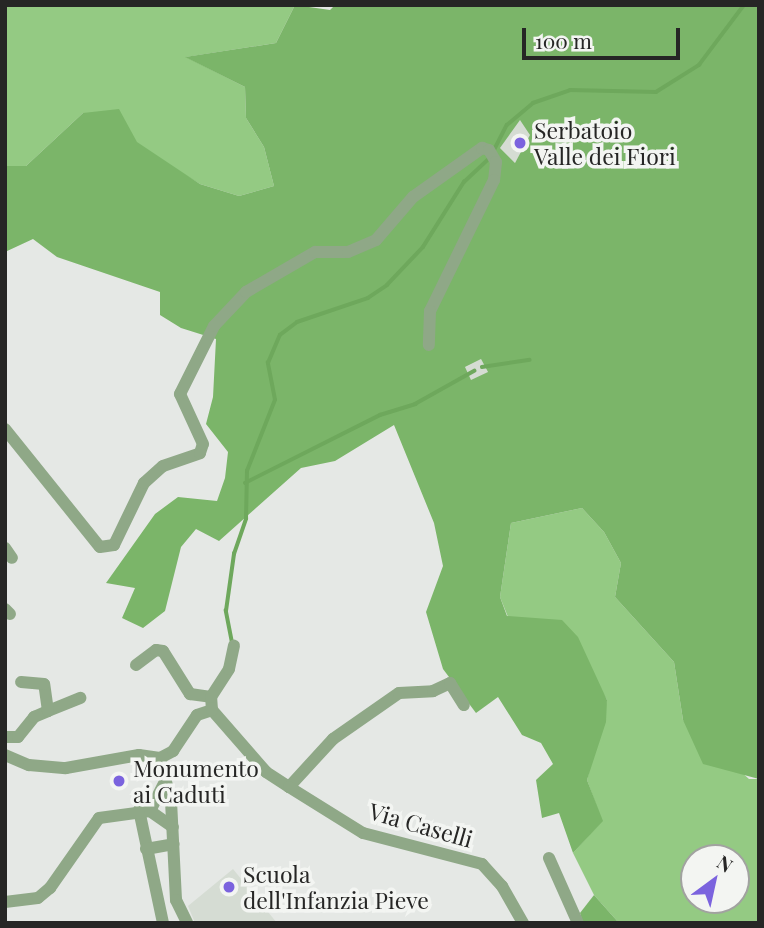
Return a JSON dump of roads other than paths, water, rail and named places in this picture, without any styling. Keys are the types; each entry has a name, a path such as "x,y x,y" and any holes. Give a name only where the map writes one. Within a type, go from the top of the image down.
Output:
{"street":[{"path":"5,429 100,547 107,549 121,540 144,483 163,466 200,453 203,444 180,394 214,326 246,292 315,252 348,252 376,240 413,197 482,148 489,149 496,162 494,180 430,311 429,345"},
{"path":"5,755 29,765 66,768 139,755 160,758 173,751 197,715 212,704 229,669 234,646"},
{"name":"Via Caselli","path":"136,665 156,650 163,651 190,694 212,704 266,772 363,833 482,864 502,886 523,923"},
{"path":"21,682 44,684 48,711"},
{"path":"289,787 333,739 399,693 433,691 450,683 464,705"},
{"path":"5,737 18,737 34,717 80,698"},
{"path":"160,758 173,827 176,900 187,923"},
{"path":"163,923 146,849 144,811 166,780"},
{"path":"5,902 38,898 50,888 99,818 144,811 173,827"},
{"path":"146,849 174,844"},
{"path":"549,858 578,923"}],"waterway":[{"path":"493,152 507,125 533,103 570,90 656,92 699,65 744,5"},
{"path":"232,643 226,611 234,554 246,519 247,471 275,400 268,363 280,335 297,322 368,298 387,285 423,247 464,182 489,159"},
{"path":"482,367 529,360"},
{"path":"245,483 380,415 415,404 474,371"}],"place":[{"name":"Serbatoio Valle dei Fiori","path":"520,143"},
{"name":"Monumento ai Caduti","path":"119,781"},
{"name":"Scuola dell'Infanzia Pieve","path":"229,887"}]}
